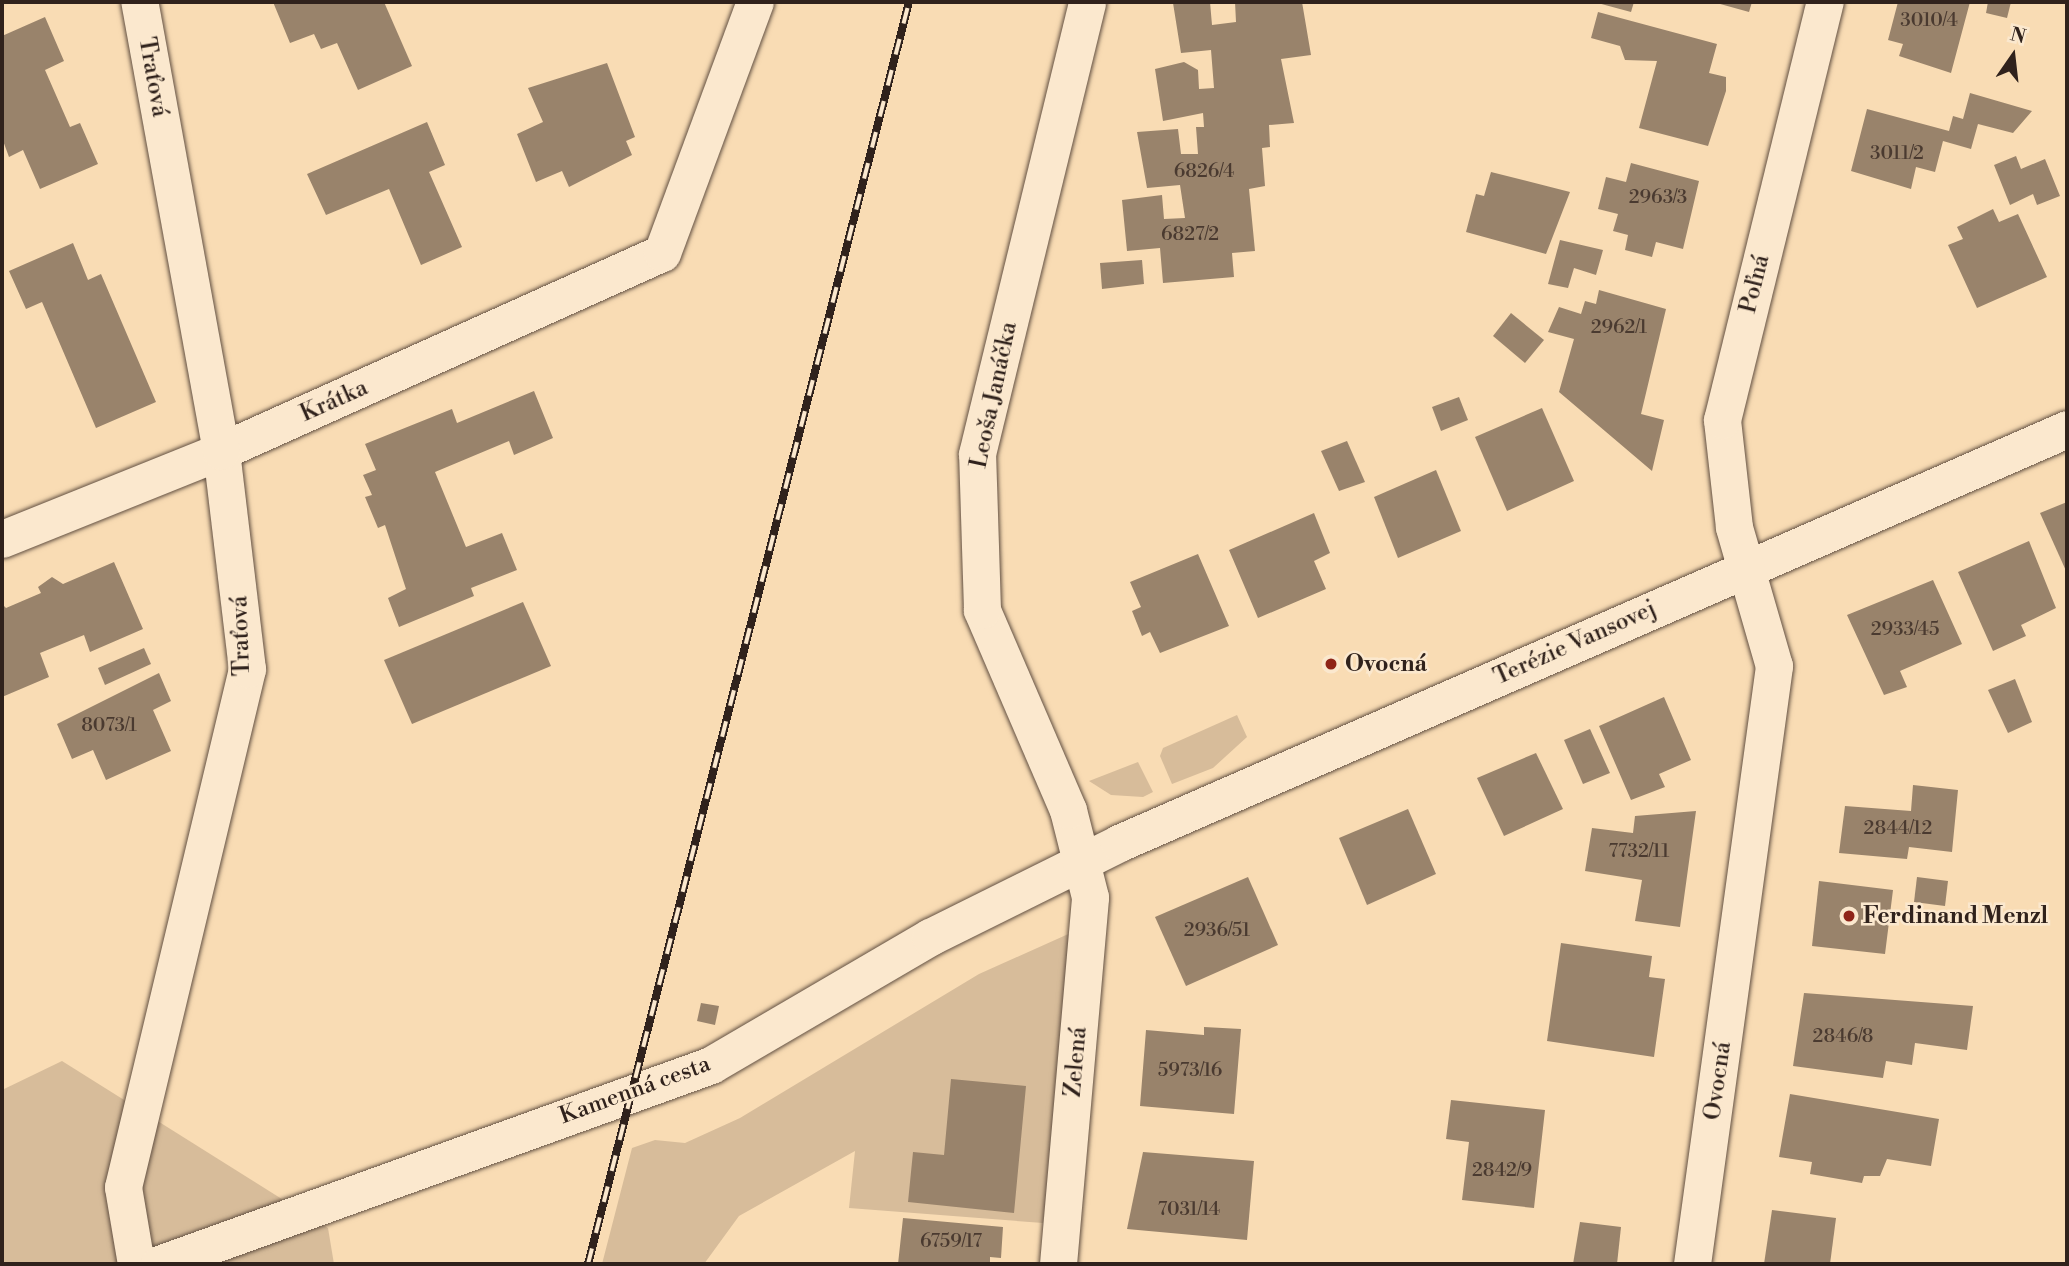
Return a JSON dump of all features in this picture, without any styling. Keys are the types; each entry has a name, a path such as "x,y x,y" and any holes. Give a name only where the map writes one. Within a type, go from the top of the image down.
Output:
{"street":[{"name":"Traťová","path":"136,1264 123,1187 247,669 222,451 139,2"},
{"name":"Krátka","path":"2,539 222,451 662,253 755,2"},
{"name":"Leoša Janáčka","path":"1084,860 982,610 976,541 977,454 1087,2"},
{"name":"Poľná","path":"1747,567 1727,491 1722,420 1825,2"},
{"name":"Terézie Vansovej","path":"1084,860 1747,567 2067,429"},
{"name":"Ovocná","path":"1692,1264 1774,666 1747,567"},
{"name":"Kamenná cesta","path":"159,1264 710,1065 930,937 1084,860"},
{"name":"Zelená","path":"1058,1264 1090,912 1084,860"}],"shaded area":[{"path":"1237,715 1247,737 1213,768 1172,784 1160,756 1163,748"},
{"path":"1138,762 1153,792 1143,797 1111,795 1089,781"},
{"path":"1075,931 1043,1223 849,1208 855,1151 739,1216 704,1264 602,1264 632,1148 655,1140 685,1143 740,1118 979,974"},
{"path":"62,1061 328,1228 334,1264 2,1264 2,1090"}],"building":[{"path":"273,2 384,2 412,66 358,90 337,43 321,49 314,34 290,43"},
{"path":"1210,2 1212,25 1236,22 1235,2 1302,2 1311,55 1281,59 1294,123 1269,125 1270,147 1262,148 1265,186 1249,189 1255,251 1232,253 1234,277 1163,283 1160,248 1127,251 1122,200 1162,195 1164,219 1185,218 1180,185 1147,188 1137,132 1178,129 1181,154 1198,154 1196,127 1204,127 1203,113 1163,121 1155,69 1184,62 1198,70 1199,89 1214,88 1211,50 1181,53 1173,3"},
{"path":"1594,2 1634,2 1631,12"},
{"path":"1713,2 1752,2 1749,12"},
{"path":"1898,2 1970,2 1951,73 1899,56 1903,44 1888,40"},
{"path":"1988,2 2011,2 2007,18 1986,13"},
{"path":"1598,12 1717,44 1709,73 1726,77 1726,91 1708,146 1639,128 1657,61 1625,60 1620,46 1591,38"},
{"path":"45,17 64,61 45,70 70,127 80,123 98,164 40,189 23,150 9,157 2,138 2,36"},
{"path":"607,63 635,137 626,141 632,155 569,187 562,171 536,182 517,134 543,122 528,88"},
{"path":"1970,93 2032,111 2013,133 1978,124 1971,149 1943,141 1935,172 1916,167 1911,189 1851,171 1867,109 1949,131 1953,116 1963,119"},
{"path":"427,122 445,165 429,172 462,247 421,265 389,189 326,215 307,174"},
{"path":"2016,156 2021,169 2045,159 2060,196 2037,205 2033,194 2010,205 1994,165"},
{"path":"1631,163 1699,181 1683,249 1656,242 1652,257 1625,250 1628,235 1613,231 1618,214 1598,209 1606,177 1626,182"},
{"path":"1491,172 1570,192 1546,254 1466,232 1476,194 1484,196"},
{"path":"1993,209 1999,222 2018,214 2047,277 1977,308 1948,245 1963,239 1957,227"},
{"path":"1560,240 1603,250 1596,275 1574,268 1568,288 1548,284"},
{"path":"73,243 88,280 101,274 156,402 96,428 42,302 26,309 9,271"},
{"path":"1142,260 1144,284 1102,289 1100,263"},
{"path":"1599,290 1666,309 1641,414 1664,420 1652,471 1559,392 1574,339 1548,332 1559,307 1581,314 1585,301 1596,304"},
{"path":"1511,313 1544,340 1525,363 1493,336"},
{"path":"534,391 553,438 514,455 509,441 435,472 466,547 502,533 517,570 471,588 474,596 399,627 388,598 406,589 385,525 378,528 365,497 372,495 363,475 376,470 365,444 452,409 457,423"},
{"path":"1459,397 1468,420 1441,431 1432,407"},
{"path":"1542,408 1574,481 1507,511 1475,437"},
{"path":"1347,441 1365,482 1339,491 1321,451"},
{"path":"1436,470 1461,531 1398,558 1374,497"},
{"path":"2067,502 2067,573 2040,513"},
{"path":"1314,513 1330,553 1314,561 1326,589 1258,618 1229,550"},
{"path":"2029,541 2056,608 2021,625 2026,636 1993,651 1958,572"},
{"path":"1198,554 1229,626 1160,653 1150,632 1142,636 1132,611 1141,607 1130,582"},
{"path":"114,562 143,629 90,652 84,635 40,653 49,677 2,697 2,604 6,608 41,593 38,587 52,577 63,584"},
{"path":"1933,580 1962,644 1900,671 1907,687 1884,695 1847,615"},
{"path":"523,602 551,666 412,724 384,660"},
{"path":"144,648 151,664 105,685 98,668"},
{"path":"159,673 171,701 153,710 171,751 106,780 93,750 72,759 57,724"},
{"path":"2015,679 2032,722 2008,733 1988,690"},
{"path":"1664,697 1691,760 1659,774 1665,787 1631,800 1599,726"},
{"path":"1590,729 1610,773 1583,784 1564,740"},
{"path":"1536,753 1563,809 1504,836 1477,778"},
{"path":"1913,785 1958,790 1952,852 1909,847 1907,859 1839,853 1845,806 1911,811"},
{"path":"1408,809 1436,874 1367,905 1339,838"},
{"path":"1696,811 1680,927 1635,921 1642,880 1585,871 1592,828 1633,833 1635,816"},
{"path":"1248,877 1278,945 1186,986 1155,917"},
{"path":"1917,877 1948,881 1945,906 1914,902"},
{"path":"1819,881 1893,890 1885,954 1812,946"},
{"path":"1561,943 1652,956 1649,977 1665,979 1654,1057 1547,1041"},
{"path":"1804,993 1973,1006 1967,1050 1915,1043 1912,1065 1886,1061 1883,1078 1793,1066"},
{"path":"701,1003 719,1006 715,1025 697,1021"},
{"path":"1204,1027 1241,1029 1234,1114 1140,1106 1146,1030 1204,1035"},
{"path":"951,1079 1026,1086 1014,1213 908,1202 913,1152 944,1155"},
{"path":"1790,1094 1939,1119 1931,1166 1887,1159 1880,1176 1864,1176 1862,1183 1810,1174 1812,1162 1779,1157"},
{"path":"1451,1100 1545,1110 1534,1208 1462,1200 1469,1142 1446,1139"},
{"path":"1143,1152 1254,1161 1247,1240 1127,1229"},
{"path":"1772,1210 1836,1218 1830,1264 1764,1264"},
{"path":"903,1218 1003,1227 1001,1258 990,1257 990,1264 898,1264"},
{"path":"1580,1222 1621,1227 1617,1264 1573,1264"}],"railway":[{"path":"588,1264 909,2"}],"place":[{"name":"Ovocná","path":"1331,664"},
{"name":"Ferdinand Menzl","path":"1849,916"}]}
